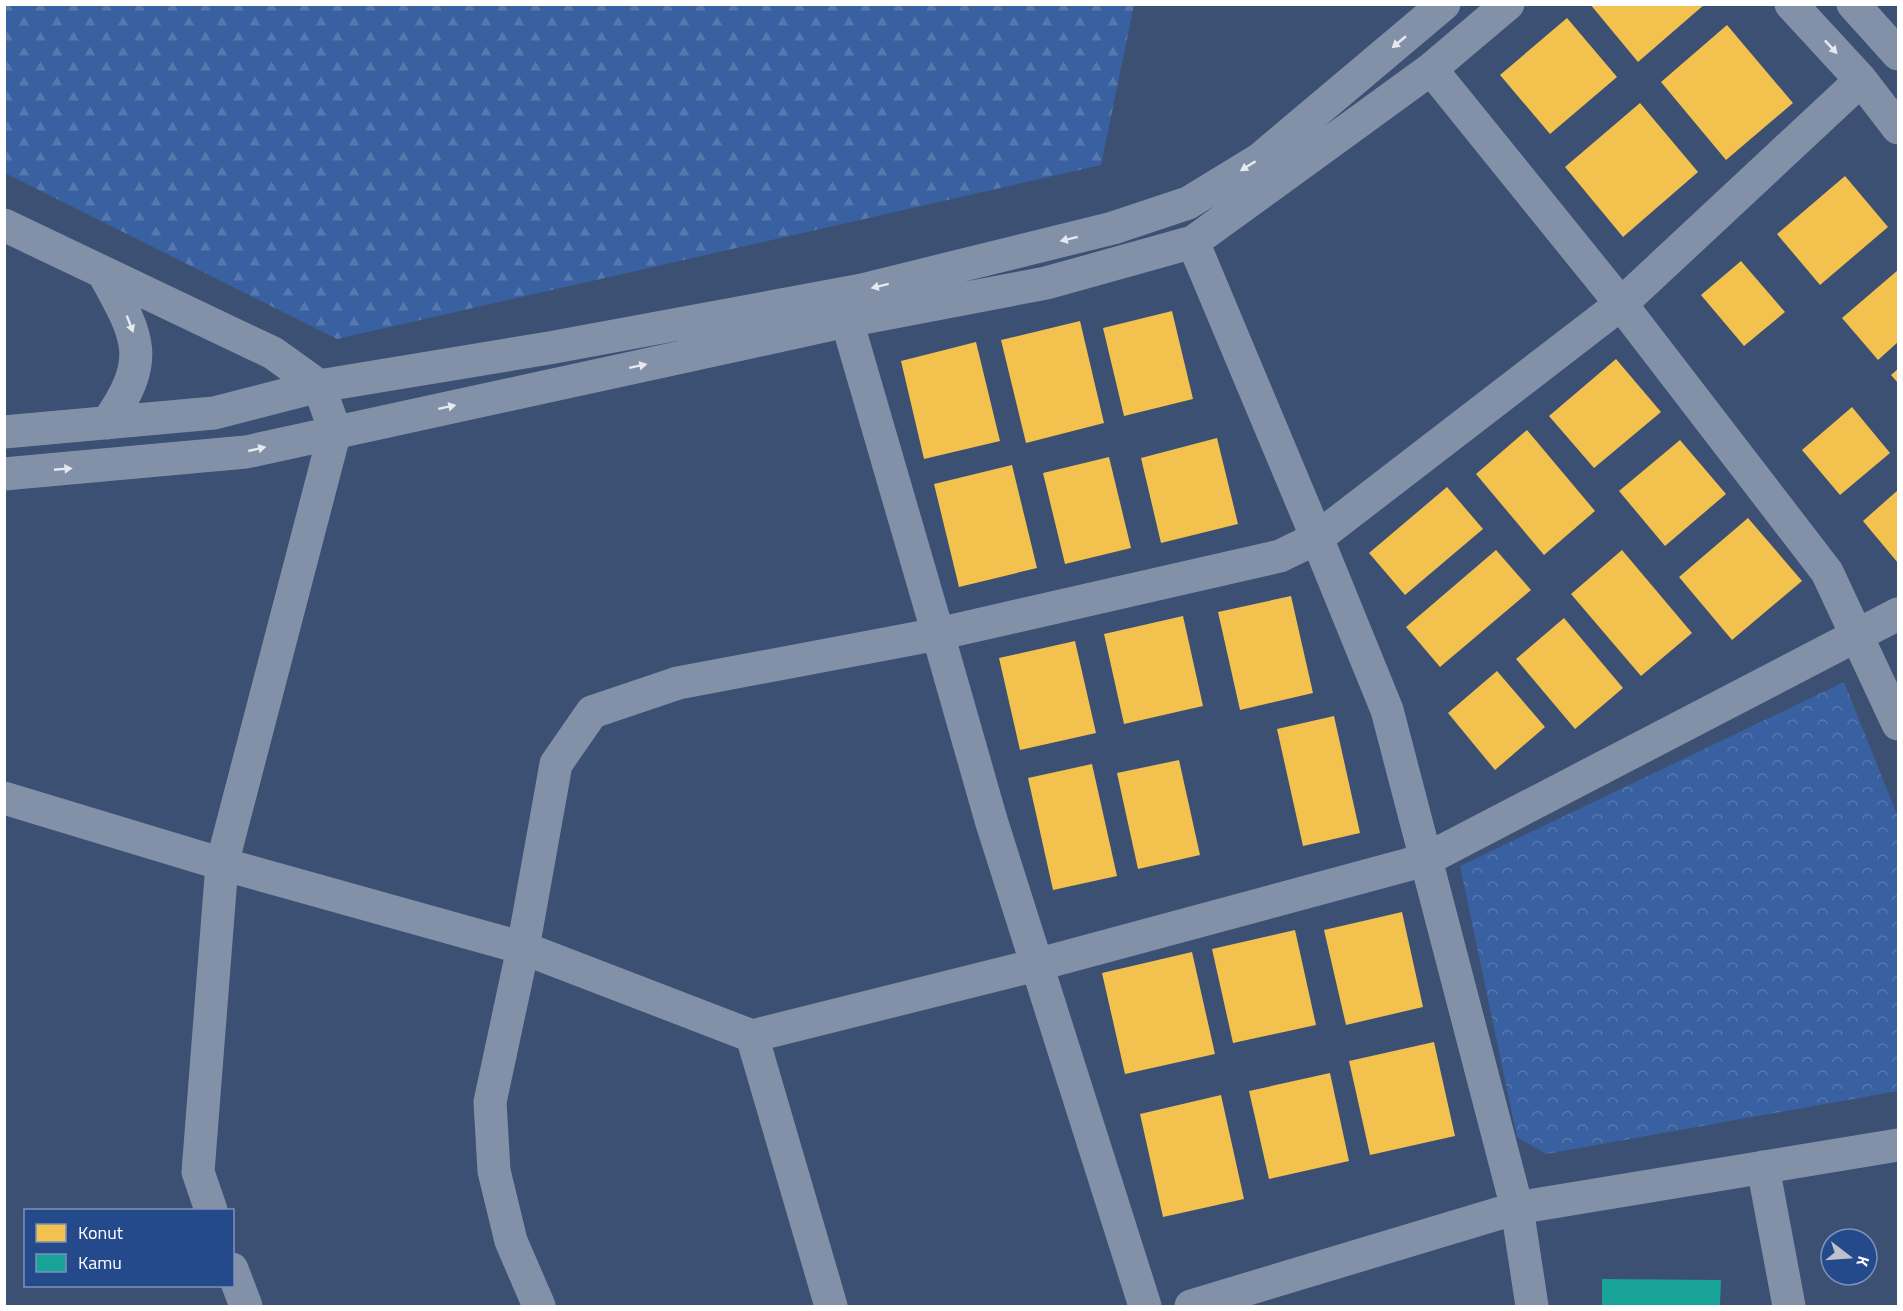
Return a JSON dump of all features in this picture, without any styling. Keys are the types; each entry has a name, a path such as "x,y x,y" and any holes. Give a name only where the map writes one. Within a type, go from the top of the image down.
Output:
{"street":[{"path":"4,432 214,413 319,386 549,348 862,290 1113,228 1188,203 1260,159 1444,4"},
{"path":"4,474 246,452 846,321 1046,283 1193,242 1431,69 1508,4"},
{"path":"1791,4 1861,80 1899,128"},
{"path":"1853,4 1899,54"},
{"path":"1431,69 1621,304 1827,572 1899,723"},
{"path":"539,1306 511,1240 494,1171 490,1102 523,948 556,764 592,712 678,683 938,634 1280,556 1317,538 1621,304 1861,80"},
{"path":"4,225 273,353 319,386 335,431 222,864 198,1172 211,1209"},
{"path":"1193,242 1387,710 1516,1208 1532,1306"},
{"path":"103,272 130,321 136,350 131,383 123,400 107,423"},
{"path":"846,321 991,820 1144,1306"},
{"path":"4,798 222,864 523,948 752,1036 1036,965 1425,860 1899,614"},
{"path":"752,1036 831,1306"},
{"path":"1191,1306 1516,1208 1899,1145"},
{"path":"1763,1167 1789,1306"},
{"path":"234,1274 246,1306"}],"green space":[{"path":"4,5 1134,5 1101,165 337,339 5,173"},
{"path":"1844,682 1898,817 1898,1091 1546,1154 1517,1137 1460,866"}],"building: Konut":[{"path":"1590,4 1705,4 1638,62"},
{"path":"1567,18 1617,77 1550,134 1500,75"},
{"path":"1727,25 1793,103 1726,160 1661,82"},
{"path":"1640,103 1698,172 1623,237 1565,167"},
{"path":"1845,176 1888,227 1820,285 1777,234"},
{"path":"1741,261 1785,312 1744,346 1701,295"},
{"path":"1898,270 1898,342 1878,360 1842,318"},
{"path":"1172,311 1193,399 1124,416 1103,328"},
{"path":"1080,321 1104,423 1026,443 1001,340"},
{"path":"976,342 1000,441 924,459 901,361"},
{"path":"1616,359 1661,412 1594,468 1549,416"},
{"path":"1898,369 1898,383 1891,375"},
{"path":"1852,407 1890,453 1840,495 1802,450"},
{"path":"1527,430 1595,511 1544,555 1476,474"},
{"path":"1217,438 1238,524 1161,543 1141,458"},
{"path":"1680,440 1726,494 1665,546 1619,491"},
{"path":"1109,457 1131,548 1065,564 1043,473"},
{"path":"1012,465 1037,568 959,587 934,484"},
{"path":"1447,487 1483,529 1405,595 1369,553"},
{"path":"1898,490 1898,563 1863,521"},
{"path":"1748,518 1802,581 1732,640 1679,577"},
{"path":"1496,550 1531,590 1440,667 1406,627"},
{"path":"1622,550 1692,633 1641,676 1571,594"},
{"path":"1291,596 1313,693 1240,710 1218,612"},
{"path":"1183,616 1203,706 1124,724 1104,634"},
{"path":"1564,618 1623,688 1575,729 1516,659"},
{"path":"1075,641 1096,733 1020,750 999,658"},
{"path":"1497,671 1545,727 1495,770 1448,713"},
{"path":"1334,716 1360,833 1303,846 1277,729"},
{"path":"1179,760 1200,855 1138,869 1117,773"},
{"path":"1092,764 1117,876 1053,890 1028,778"},
{"path":"1402,912 1423,1007 1346,1025 1324,930"},
{"path":"1295,930 1316,1025 1233,1043 1212,949"},
{"path":"1192,952 1215,1054 1125,1074 1102,973"},
{"path":"1434,1042 1455,1136 1370,1155 1349,1061"},
{"path":"1330,1073 1349,1161 1269,1179 1249,1091"},
{"path":"1221,1095 1244,1199 1163,1217 1140,1114"}],"building: Kamu":[{"path":"1602,1279 1721,1280 1720,1306 1602,1306"}]}
